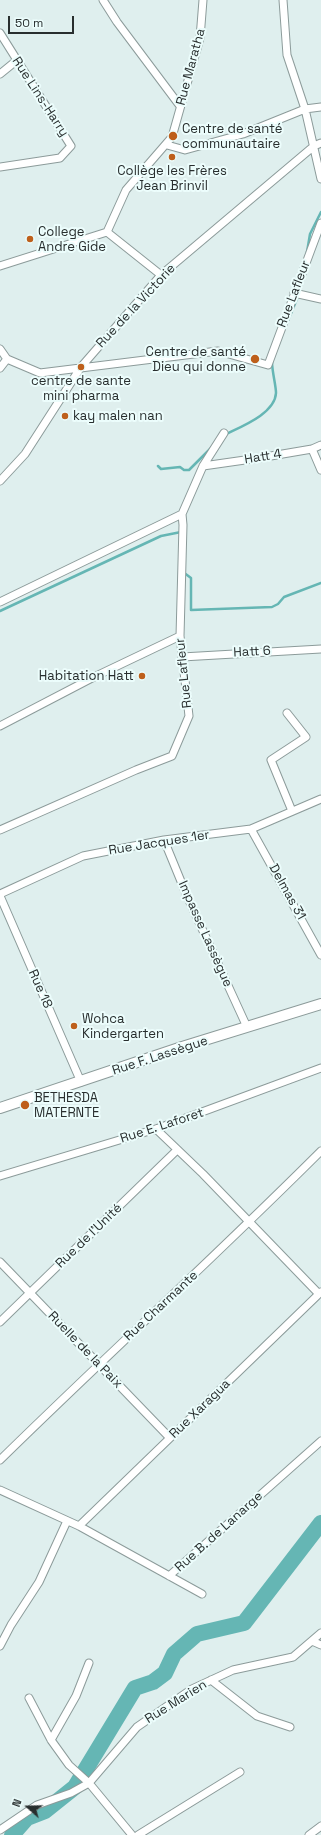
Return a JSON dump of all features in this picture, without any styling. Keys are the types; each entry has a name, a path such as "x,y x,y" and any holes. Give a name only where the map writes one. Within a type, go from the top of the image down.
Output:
{"street":[{"path":"103,0 117,22 180,106"},
{"name":"Rue Maratha","path":"107,232 126,190 167,145 175,128 200,38 203,0"},
{"path":"283,0 287,55 305,109 321,179"},
{"name":"Rue Lins-Harry","path":"0,33 16,61 71,146 60,158 0,167"},
{"path":"0,74 16,61"},
{"path":"167,145 185,150 243,134 305,109 321,107"},
{"name":"Rue de la Victorie","path":"0,481 25,454 81,367 161,275 314,146 321,143"},
{"name":"Rue Lafleur","path":"81,367 218,351 268,365 321,223"},
{"path":"0,266 107,232 161,275"},
{"path":"294,293 321,299"},
{"path":"0,349 7,359 40,373 81,367"},
{"path":"0,368 7,359"},
{"name":"Rue Lafleur","path":"0,830 136,770 172,756 189,716 180,636 182,514 203,466 224,432"},
{"name":"Hatt 4","path":"203,466 312,449 321,445"},
{"path":"312,449 321,470"},
{"path":"0,602 182,514"},
{"path":"0,726 94,677 180,636"},
{"name":"Hatt 6","path":"182,656 321,649"},
{"path":"286,713 306,737 271,760 292,811"},
{"name":"Rue Jacques 1er","path":"0,895 83,856 164,840 251,829 321,800"},
{"name":"Delmas 31","path":"251,829 321,955"},
{"name":"Impasse Lassègue","path":"164,840 187,896 247,1027"},
{"name":"Rue 18","path":"0,895 81,1082"},
{"name":"Rue F. Lassègue","path":"0,1108 321,1004"},
{"name":"Rue E. Laforet","path":"0,1176 156,1129 321,1068"},
{"path":"156,1129 320,1293"},
{"name":"Rue de l'Unité","path":"0,1322 177,1150"},
{"name":"Rue Charmante","path":"0,1460 98,1364 250,1223 321,1151"},
{"name":"Ruelle de la Paix","path":"0,1262 29,1294 170,1438"},
{"name":"Rue Xaragua","path":"79,1526 320,1293"},
{"name":"Rue B. de Lanarge","path":"0,1490 79,1526 170,1576 321,1441"},
{"path":"0,1646 11,1625 39,1582 66,1521"},
{"path":"170,1576 202,1594"},
{"name":"Rue Marien","path":"0,1830 37,1805 71,1793 89,1783 137,1727 192,1689 233,1670 293,1657 321,1633"},
{"path":"312,1641 321,1645"},
{"path":"51,1740 76,1696 89,1663"},
{"path":"211,1680 257,1716 290,1727"},
{"path":"29,1698 51,1740 69,1765 89,1783 132,1835"},
{"path":"138,1835 240,1772"},
{"path":"309,1835 321,1826"}],"waterway":[{"path":"307,252 310,234 321,212"},
{"path":"287,323 299,294"},
{"path":"224,435 256,419 270,407 274,401 276,393 272,362"},
{"path":"158,466 161,469 180,467 184,470 189,470 212,447"},
{"path":"0,611 161,536 181,532"},
{"path":"183,572 191,578 191,610 272,607 278,604 284,597 321,583"},
{"path":"12,1835 27,1818 45,1811 75,1787 135,1688 153,1682 165,1673 174,1654 197,1634 244,1623 321,1523"}],"place":[{"name":"Centre de santé communautaire","path":"173,136"},
{"name":"Collège les Frères Jean Brinvil","path":"172,157"},
{"name":"College Andre Gide","path":"30,239"},
{"name":"Centre de santé Dieu qui donne","path":"255,359"},
{"name":"centre de sante mini pharma","path":"81,367"},
{"name":"kay malen nan","path":"65,416"},
{"name":"Habitation Hatt","path":"142,676"},
{"name":"Wohca Kindergarten","path":"74,1026"},
{"name":"BETHESDA MATERNTE","path":"25,1105"}]}
